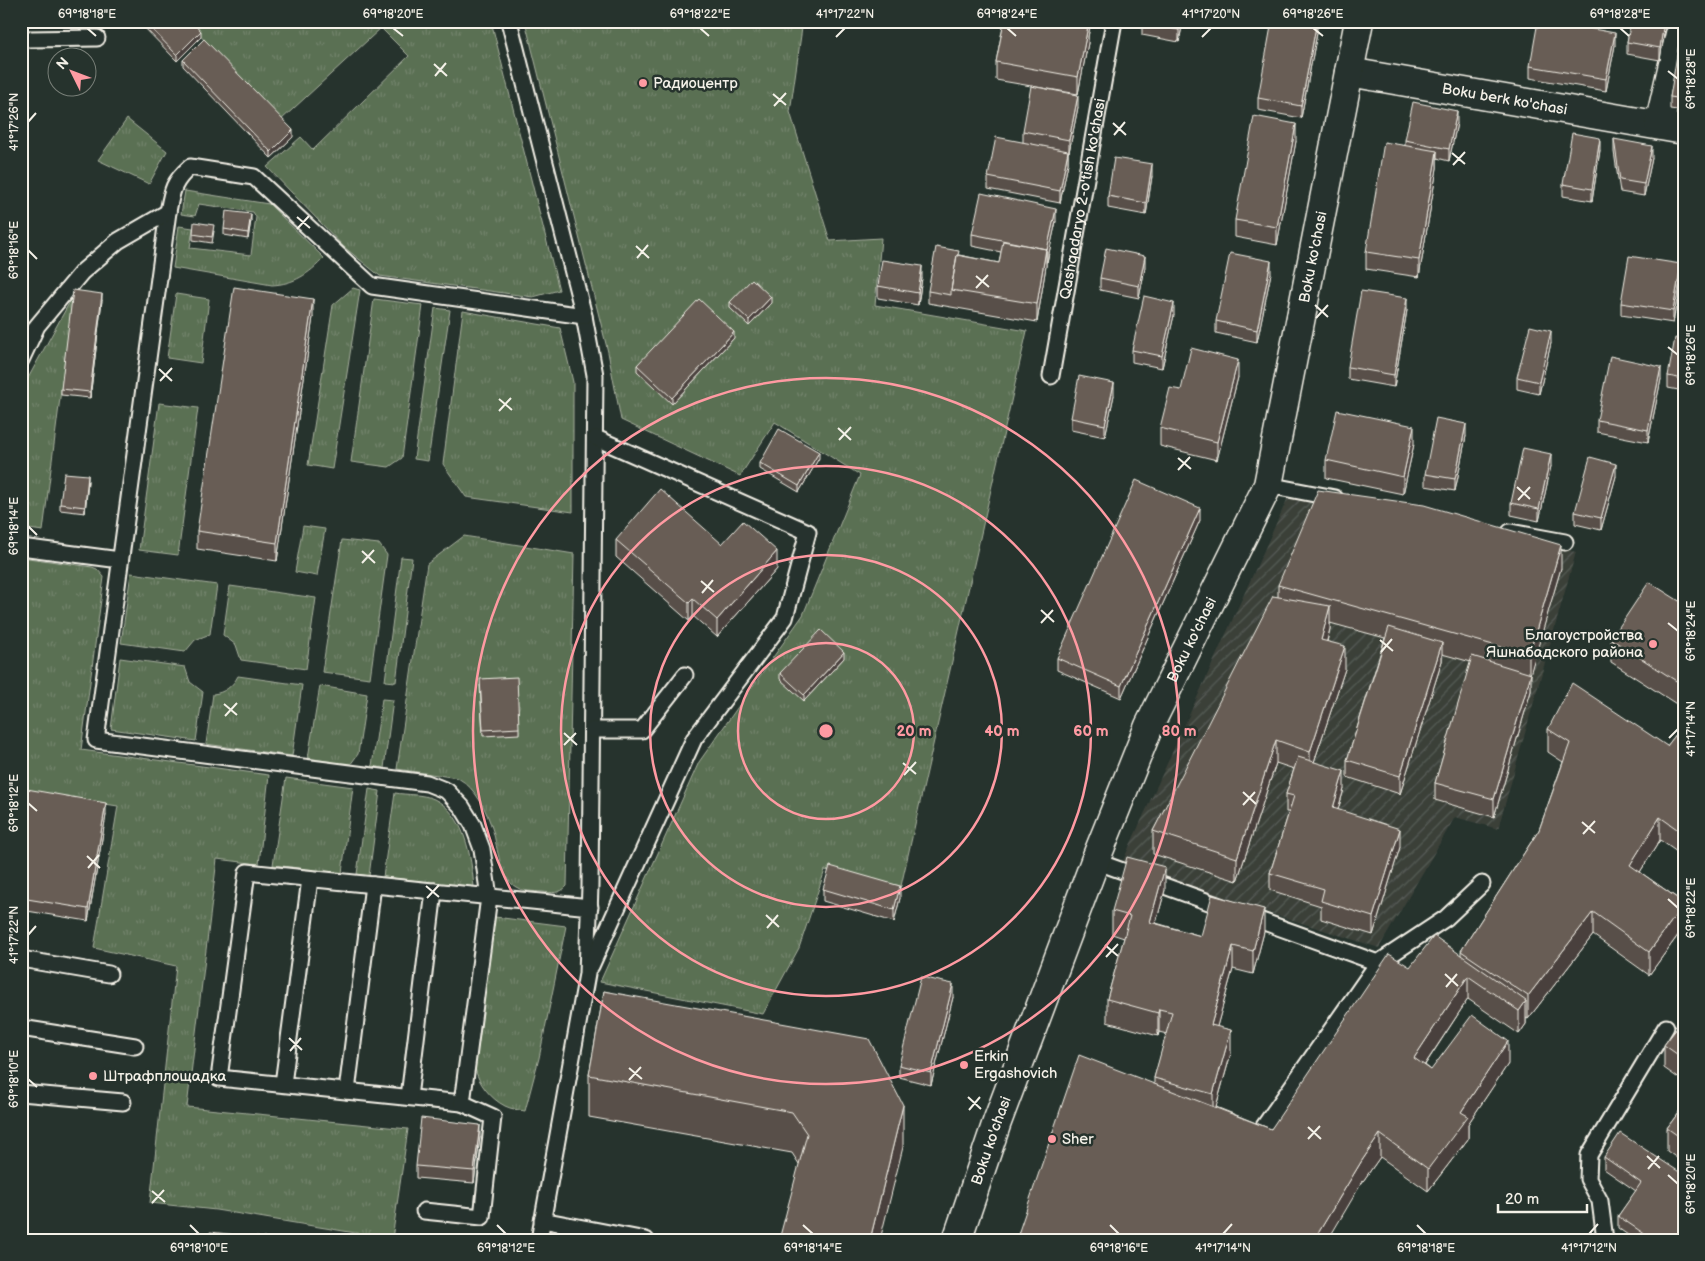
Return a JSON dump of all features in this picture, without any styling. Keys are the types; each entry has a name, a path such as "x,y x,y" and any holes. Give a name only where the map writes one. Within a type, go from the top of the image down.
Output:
{"street":[{"name":"Boku ko'chasi","path":"957,1240 997,1122 1094,861 1148,726 1268,485 1359,21"},
{"name":"Boku berk ko'chasi","path":"1349,72 1672,128 1683,21"}],"lane":[{"path":"509,21 584,316 595,375 596,438 590,907 587,974 539,1240"},
{"name":"Qashqadaryo 2-o'tish ko'chasi","path":"1051,376 1114,21"},
{"path":"21,37 29,39 97,38"},
{"path":"462,1103 489,897 482,849 473,825 462,807 447,790 427,784 96,740 172,188 180,176 190,167 254,177 372,286 584,316"},
{"path":"21,360 38,326 82,272 118,241 168,212"},
{"path":"587,974 694,739 786,618 808,532 596,438"},
{"path":"1268,485 1345,500"},
{"path":"1498,529 1565,542"},
{"path":"21,547 120,560"},
{"path":"592,730 642,730 685,675"},
{"path":"1094,861 1378,963"},
{"path":"424,1211 482,1216 493,1117 462,1103 219,1078 246,872 590,907"},
{"path":"284,1084 310,879"},
{"path":"1260,1132 1378,963 1446,918 1482,884"},
{"path":"347,1091 373,885"},
{"path":"409,1097 434,891"},
{"path":"21,960 109,974"},
{"path":"1605,1240 1600,1201 1588,1179 1590,1155 1666,1027"},
{"path":"21,1028 135,1046"},
{"path":"21,1093 123,1102"},
{"path":"542,1220 646,1240"}],"shaded area":[{"path":"1290,493 1576,552 1498,829 1455,817 1379,948 1121,865"}],"green space":[{"path":"186,21 491,21 559,290 533,297 380,276 344,247 267,167 301,137 313,150 409,56 381,28 281,120"},
{"path":"525,21 803,21 790,112 830,241 881,238 875,305 1027,331 901,886 825,870 799,948 763,1014 600,982 699,762 803,615 860,475 775,422 740,476 621,420 608,352"},
{"path":"127,119 167,151 149,184 98,160"},
{"path":"185,191 269,204 324,258 301,277 287,283 272,285 173,268 179,226 193,228 190,248 251,255 256,217 253,212 199,204 195,216 181,214"},
{"path":"353,288 360,290 332,469 308,465 333,305"},
{"path":"176,294 209,299 201,363 167,358"},
{"path":"73,296 43,531 21,528 21,391"},
{"path":"374,299 423,305 402,458 389,467 351,462"},
{"path":"435,308 450,310 428,461 414,459"},
{"path":"463,311 560,328 573,382 573,512 466,497 443,464"},
{"path":"159,403 198,408 178,555 139,550"},
{"path":"303,526 325,529 317,576 295,572"},
{"path":"464,536 574,554 567,886 559,892 525,891 510,882 500,862 488,816 480,801 464,782 458,778 397,769 427,564"},
{"path":"342,540 379,544 387,555 370,678 322,672"},
{"path":"21,557 92,567 97,569 104,577 81,750 269,775 259,864 217,859 187,1107 408,1129 392,1239 216,1210 150,1203 176,966 94,948 118,806 21,791"},
{"path":"401,557 412,558 396,682 385,681"},
{"path":"131,573 217,585 210,634 195,640 185,652 121,643"},
{"path":"230,586 316,598 306,669 241,660 236,645 223,635"},
{"path":"120,658 185,667 190,682 203,692 196,741 111,729"},
{"path":"238,676 302,685 292,756 206,744 213,694 228,688"},
{"path":"320,686 367,694 358,754 350,765 308,758"},
{"path":"382,699 393,700 384,768 372,766"},
{"path":"286,778 353,787 342,873 273,865"},
{"path":"369,789 380,791 369,876 357,874"},
{"path":"395,793 430,797 444,806 453,815 468,849 474,887 383,877"},
{"path":"495,917 566,926 539,1058 525,1111 507,1107 495,1099 482,1085 475,1068"}],"building":[{"path":"144,21 192,21 201,31 177,55"},
{"path":"1004,21 1064,21 1088,26 1078,77 996,62"},
{"path":"1142,21 1180,21 1179,30 1142,23"},
{"path":"1272,21 1317,21 1301,106 1258,98"},
{"path":"1538,21 1549,21 1615,33 1606,79 1530,66"},
{"path":"1631,21 1664,21 1660,48 1627,42"},
{"path":"1681,31 1684,31 1684,99 1670,97"},
{"path":"204,39 293,130 271,152 183,60"},
{"path":"1031,86 1078,95 1069,140 1023,131"},
{"path":"1413,102 1457,111 1449,149 1405,140"},
{"path":"1254,116 1296,124 1277,227 1235,220"},
{"path":"1572,133 1600,138 1592,189 1563,184"},
{"path":"996,137 1068,151 1060,191 988,177"},
{"path":"1614,139 1652,146 1644,184 1620,180"},
{"path":"1384,142 1437,151 1419,260 1366,252"},
{"path":"1114,158 1152,164 1146,203 1108,196"},
{"path":"981,193 1056,209 1047,250 972,234"},
{"path":"226,211 251,214 248,233 224,229"},
{"path":"194,222 214,225 212,237 193,234"},
{"path":"1003,241 1046,249 1037,304 951,290 957,255 999,263"},
{"path":"936,247 959,251 951,295 928,291"},
{"path":"1106,248 1145,256 1139,286 1100,278"},
{"path":"1230,253 1271,261 1257,330 1216,321"},
{"path":"1629,256 1681,264 1673,311 1621,303"},
{"path":"882,260 922,266 918,293 878,286"},
{"path":"752,279 771,297 749,320 730,302"},
{"path":"234,287 313,299 277,543 197,531"},
{"path":"73,290 102,294 90,392 61,389"},
{"path":"1361,291 1407,298 1394,375 1348,367"},
{"path":"1144,296 1174,303 1162,356 1132,350"},
{"path":"699,299 734,332 672,398 637,365"},
{"path":"1530,326 1551,331 1539,382 1517,377"},
{"path":"1675,338 1684,340 1684,379 1668,376"},
{"path":"1191,348 1238,360 1217,442 1160,428 1170,388 1181,390"},
{"path":"1610,356 1661,367 1648,430 1597,420"},
{"path":"1079,376 1114,383 1105,425 1071,418"},
{"path":"1337,410 1414,426 1403,477 1326,460"},
{"path":"1436,418 1466,424 1455,479 1425,474"},
{"path":"779,429 819,452 799,486 760,463"},
{"path":"1523,448 1551,454 1539,509 1511,503"},
{"path":"1590,457 1616,464 1601,518 1575,512"},
{"path":"64,473 88,475 85,507 60,504"},
{"path":"1136,480 1200,508 1121,686 1057,658"},
{"path":"660,489 722,544 743,521 777,551 717,620 693,599 689,603 616,540"},
{"path":"1318,490 1424,505 1561,545 1529,655 1278,585"},
{"name":"Благоустройства Яшнабадского района","path":"1649,582 1684,604 1684,680 1681,684 1611,639"},
{"path":"1273,596 1330,606 1321,640 1345,646 1310,752 1276,740 1237,858 1153,831"},
{"path":"1389,627 1442,643 1400,776 1347,760"},
{"path":"821,630 844,652 804,695 780,673"},
{"path":"1472,656 1531,674 1494,799 1435,783"},
{"path":"517,677 519,728 483,730 480,679"},
{"path":"1572,683 1667,746 1684,724 1684,783 1682,785 1684,786 1684,834 1660,817 1630,865 1684,904 1649,952 1593,912 1528,996 1461,951 1539,830 1570,743 1548,729"},
{"path":"1298,757 1344,771 1333,808 1400,829 1373,917 1321,901 1324,889 1270,873 1294,796 1286,794"},
{"path":"21,788 106,803 88,909 21,898"},
{"path":"1127,857 1165,867 1150,922 1201,936 1212,895 1264,909 1253,951 1233,946 1211,1025 1231,1030 1213,1094 1154,1078 1172,1012 1159,1009 1158,1013 1107,999 1130,916 1112,911"},
{"path":"830,866 900,886 894,910 823,889"},
{"path":"1434,936 1526,1001 1519,1011 1468,976 1414,1058 1431,1070 1472,1015 1508,1041 1461,1112 1468,1116 1428,1169 1380,1134 1314,1240 1016,1240 1079,1055 1271,1129 1389,954 1410,967"},
{"path":"921,977 953,984 931,1073 899,1065"},
{"path":"604,991 869,1039 903,1105 870,1240 779,1240 807,1134 792,1112 589,1075"},
{"path":"1684,1019 1684,1059 1664,1045"},
{"path":"1684,1105 1684,1140 1667,1128"},
{"path":"421,1118 480,1125 474,1171 416,1166"},
{"path":"1620,1133 1684,1175 1684,1240 1647,1240 1649,1237 1618,1216 1641,1183 1604,1157"},
{"path":"21,1181 27,1182 23,1226 21,1226"},
{"path":"210,1232 281,1240 209,1240"}],"place":[{"name":"Радиоцентр","path":"643,83"},
{"name":"Благоустройства Яшнабадского района","path":"1653,644"},
{"name":"Erkin Ergashovich","path":"964,1065"},
{"name":"Штрафплощадка","path":"93,1076"},
{"name":"Sher","path":"1052,1139"}]}
